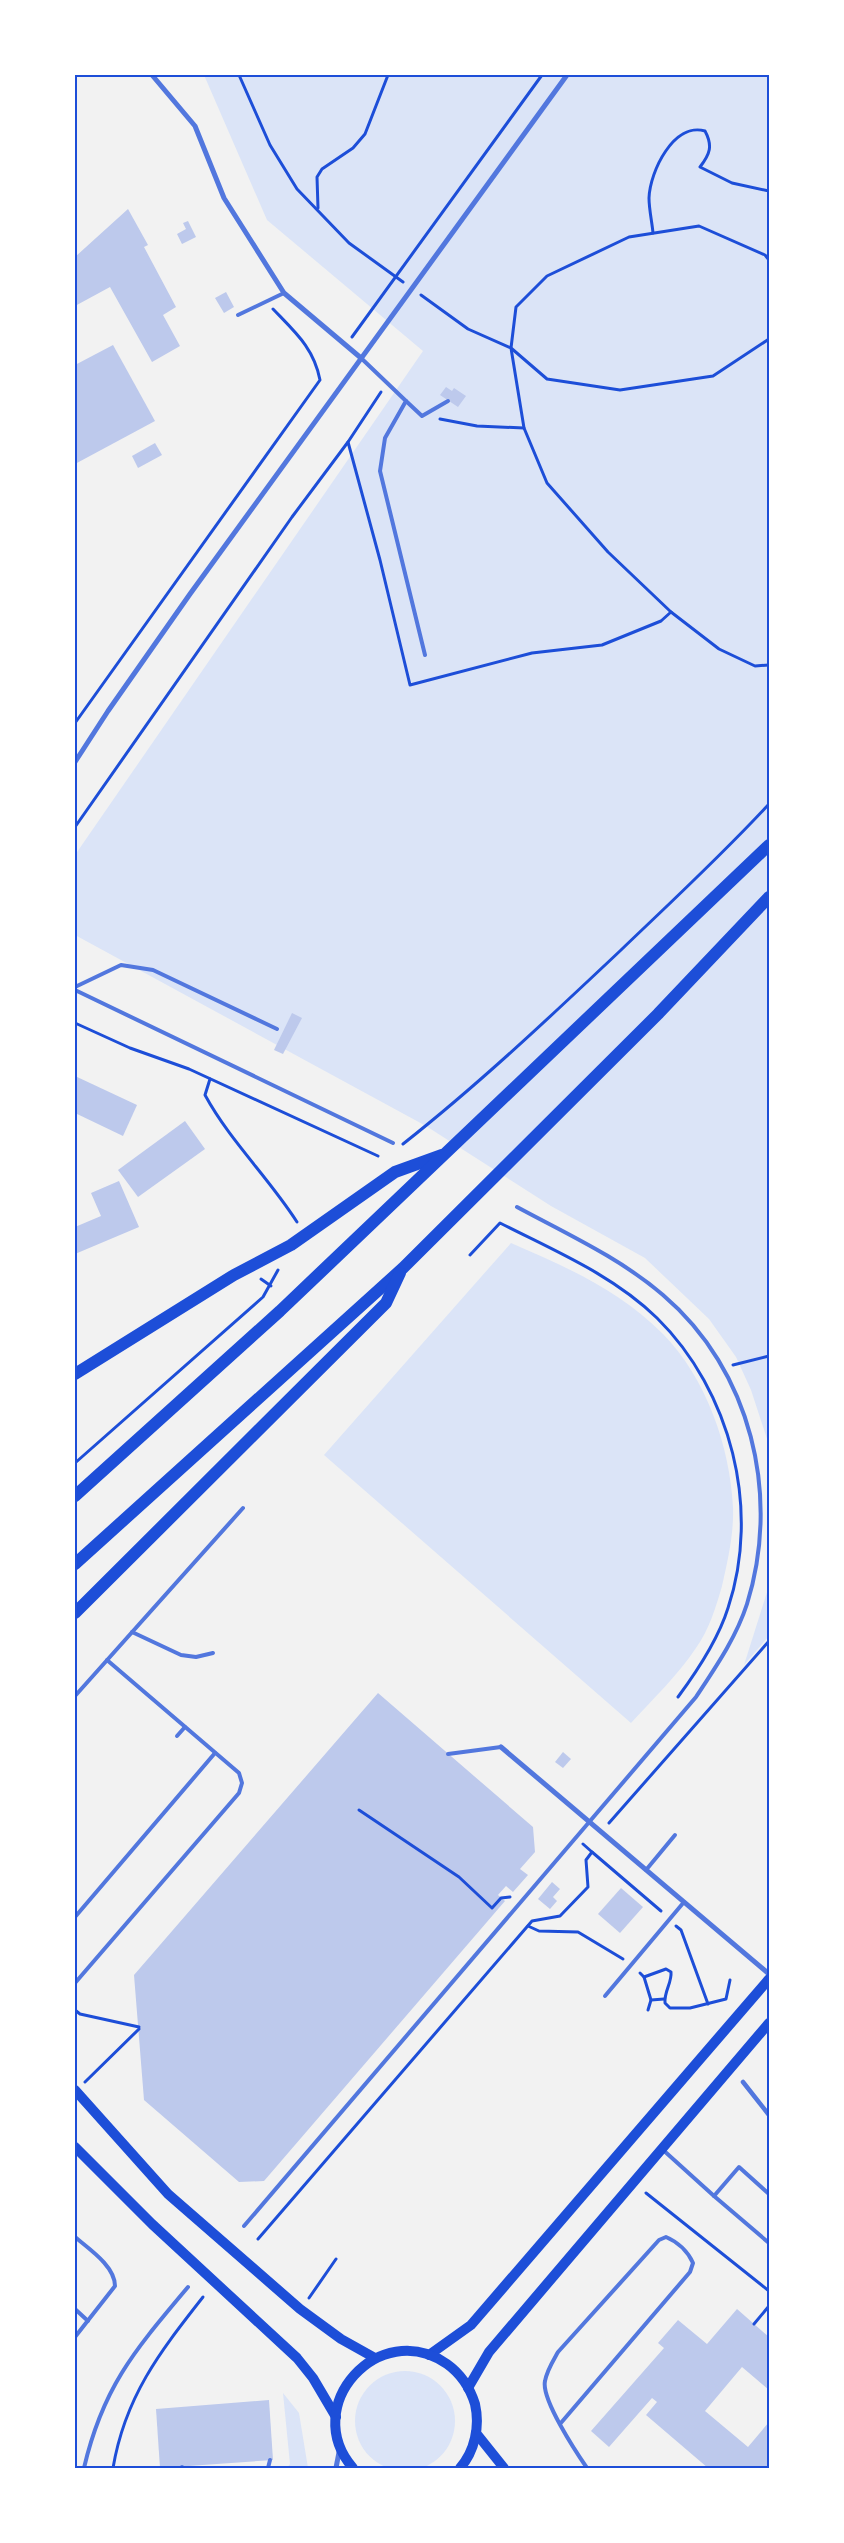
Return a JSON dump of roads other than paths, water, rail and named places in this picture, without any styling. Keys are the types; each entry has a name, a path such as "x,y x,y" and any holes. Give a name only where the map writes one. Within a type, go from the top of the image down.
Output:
{"main road":[{"path":"75,1496 280,1311 769,845"},
{"path":"75,1564 402,1268 658,1014 769,896"},
{"path":"75,1374 234,1275 290,1245 395,1172 446,1153"},
{"path":"75,1613 386,1303 402,1268"},
{"path":"429,2354 470,2325 769,1979"},
{"path":"468,2388 490,2352 769,2023"},
{"path":"78,2088 168,2194 300,2309 342,2339 375,2358"},
{"path":"75,2147 152,2224 297,2358 313,2378 336,2416"},
{"path":"353,2468 340,2447 336,2432 339,2399 348,2382 360,2368 375,2358 402,2351 415,2351 429,2354 452,2368 468,2388 476,2410 476,2432 468,2455 460,2468"},
{"path":"476,2432 504,2468"}],"street":[{"path":"152,75 195,126 224,198 284,293 361,358"},
{"path":"75,762 108,711 190,594 567,76"},
{"path":"501,1747 591,1821 769,1974"},
{"path":"743,2082 769,2115"},
{"path":"336,2468 340,2447"}],"lane":[{"path":"238,315 284,293"},
{"path":"361,358 422,416 448,400"},
{"path":"406,401 385,438 380,471 424,655"},
{"path":"75,988 121,965 153,970 277,1029"},
{"path":"75,988 393,1143"},
{"path":"244,2226 696,1696 730,1644 746,1606 756,1571 759,1546 759,1489 753,1441 739,1398 723,1367 694,1325 664,1296 631,1270 518,1207"},
{"path":"75,1696 244,1508"},
{"path":"132,1632 181,1655 196,1657 213,1653"},
{"path":"75,1983 239,1793 242,1783 239,1773 107,1660"},
{"path":"177,1736 185,1727"},
{"path":"448,1754 501,1747"},
{"path":"75,1916 216,1753"},
{"path":"646,1870 675,1835"},
{"path":"605,1996 684,1902"},
{"path":"662,2149 769,2243"},
{"path":"714,2196 739,2167 769,2194"},
{"path":"75,2237 101,2260 115,2281 115,2286 75,2337"},
{"path":"560,2424 690,2272 693,2264 690,2256 673,2240 666,2237 659,2240 558,2352 544,2382 547,2395 560,2424 587,2468"},
{"path":"84,2468 92,2436 108,2394 140,2344 188,2287"},
{"path":"75,2309 88,2322"},
{"path":"268,2468 270,2460"}]}
